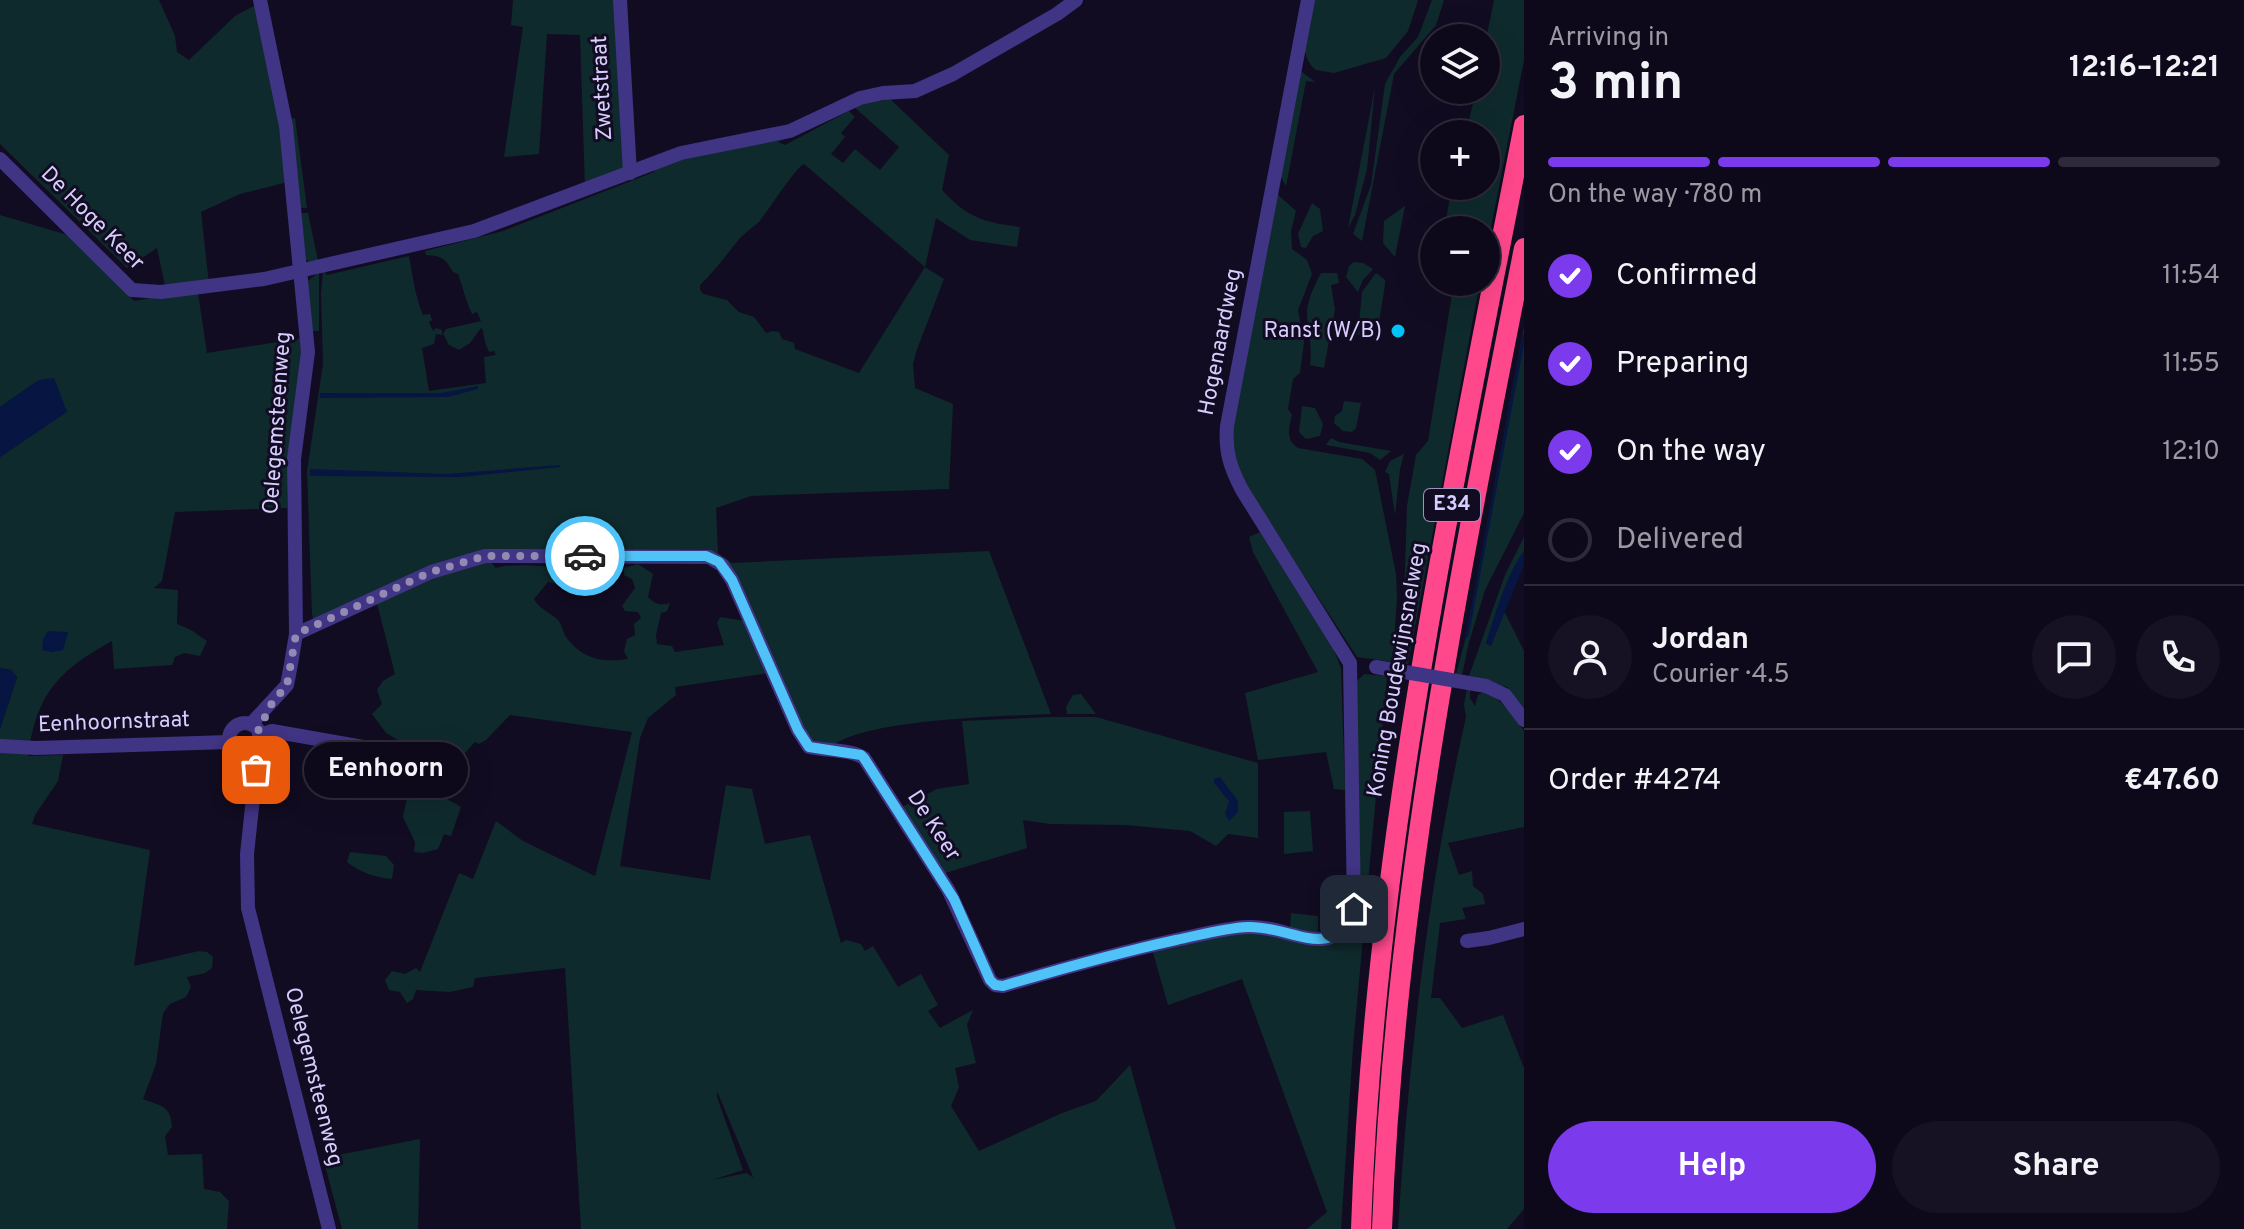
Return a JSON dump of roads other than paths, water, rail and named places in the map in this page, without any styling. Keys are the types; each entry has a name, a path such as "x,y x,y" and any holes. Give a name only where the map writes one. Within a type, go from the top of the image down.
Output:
{"highway":[{"name":"Koning Boudewijnsnelweg","path":"1361,1229 1378,971 1404,770 1471,396 1524,125"},
{"name":"Koning Boudewijnsnelweg","path":"1382,1229 1391,1076 1410,890 1426,774 1447,645 1524,248"}],"street":[{"name":"Oelegemsteenweg","path":"256,730 287,685 296,634 293,484 308,352 286,126 260,0"},
{"name":"Zwetstraat","path":"620,0 630,173"},
{"path":"302,271 474,231 681,153 790,131 860,98 915,91 953,74 1076,0"},
{"name":"Hogenaardweg","path":"1308,0 1225,447 1230,467 1242,490 1350,663"},
{"name":"De Hoge Keer","path":"0,159 132,290 161,292 302,271"},
{"name":"De Keer","path":"296,634 431,572 485,556 712,558 722,565 732,580 798,730 809,747 858,754 864,758 954,899 990,980 995,985 1003,986 1123,951 1229,929 1262,926 1326,940 1341,933 1354,909 1350,663"},
{"path":"1350,663 1486,686 1505,695 1524,720"},
{"path":"256,730 259,745 247,754 232,748 230,733 235,726 243,723 256,730 363,747 375,753"},
{"name":"Eenhoornstraat","path":"0,746 36,748 229,742"},
{"name":"Oelegemsteenweg","path":"247,754 254,792 247,854 248,908 329,1229"},
{"path":"1467,941 1524,929"}],"water":[{"path":"54,378 67,412 0,457 0,407 39,380"},
{"path":"478,386 478,389 448,397 320,398 320,393 441,393"},
{"path":"560,465 462,477 310,476 310,469 446,474"},
{"path":"1524,551 1524,565 1491,646 1486,643 1497,608 1511,572"},
{"path":"48,631 68,632 63,650 42,650"},
{"path":"0,668 11,670 17,677 0,729"},
{"path":"1220,777 1238,801 1238,812 1229,821 1225,814 1229,801 1214,783 1214,779"}],"waterway":[{"path":"1467,636 1524,336"}],"place":[{"name":"Ranst (W/B)","path":"1398,331"},
{"name":"Eenhoorn","path":"256,770"}]}
